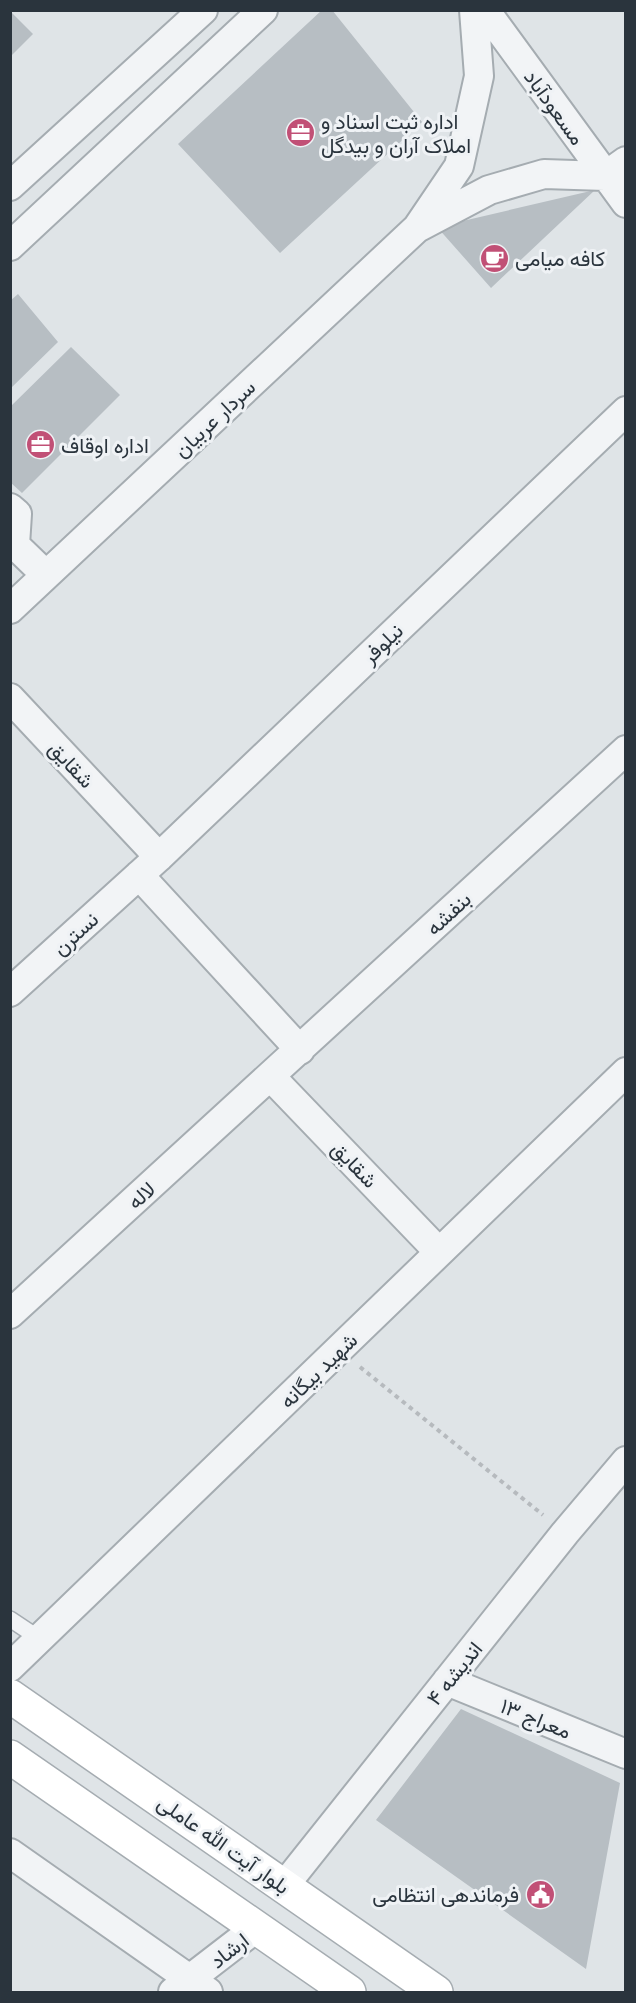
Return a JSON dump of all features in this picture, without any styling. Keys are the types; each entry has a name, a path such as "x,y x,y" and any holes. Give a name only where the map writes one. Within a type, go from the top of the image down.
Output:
{"main road":[{"name":"بلوار آیت‌ الله عاملی","path":"10,1696 436,1992"},
{"path":"10,1757 350,1992"}],"street":[{"path":"10,186 203,10"},
{"path":"10,246 263,10"},
{"path":"417,228 459,166 479,76 474,10"},
{"name":"مسعودآباد","path":"485,10 615,168 626,203"},
{"path":"417,228 489,190 544,174 615,168"},
{"name":"سردار عربیان","path":"10,609 417,228"},
{"name":"نیلوفر","path":"149,866 626,411"},
{"path":"10,508 16,514 13,545 46,575"},
{"name":"شقایق","path":"10,698 300,1050"},
{"name":"بنفشه","path":"271,1077 626,750"},
{"name":"نسترن","path":"10,992 149,866"},
{"name":"شقایق","path":"271,1077 439,1252"},
{"name":"لاله","path":"10,1314 271,1077"},
{"name":"شهید بیگانه","path":"10,1667 439,1252 621,1085"},
{"name":"اندیشه ۴","path":"284,1886 565,1533 626,1461"},
{"name":"معراج ۱۳","path":"447,1681 626,1754"},
{"path":"10,1853 190,1988"},
{"name":"ارشاد","path":"190,1988 256,1928"}],"lane":[{"path":"10,1619 39,1639"}],"path":[{"path":"339,1349 565,1533"}],"building":[{"name":"اداره ثبت اسناد و املاک آران و بیدگل","path":"322,10 332,10 422,122 280,253 178,144"},
{"path":"10,11 33,34 10,57"},
{"name":"کافه میامی","path":"595,190 491,288 437,227"},
{"path":"18,294 58,342 10,389 10,301"},
{"name":"اداره اوقاف","path":"71,347 120,395 22,493 10,482 10,407"},
{"name":"فرماندهی انتظامی","path":"461,1709 620,1783 586,1969 376,1820"}],"place":[{"name":"اداره ثبت اسناد و املاک آران و بیدگل","path":"300,133"},
{"name":"کافه میامی","path":"494,258"},
{"name":"اداره اوقاف","path":"40,445"},
{"name":"فرماندهی انتظامی","path":"540,1894"}]}
